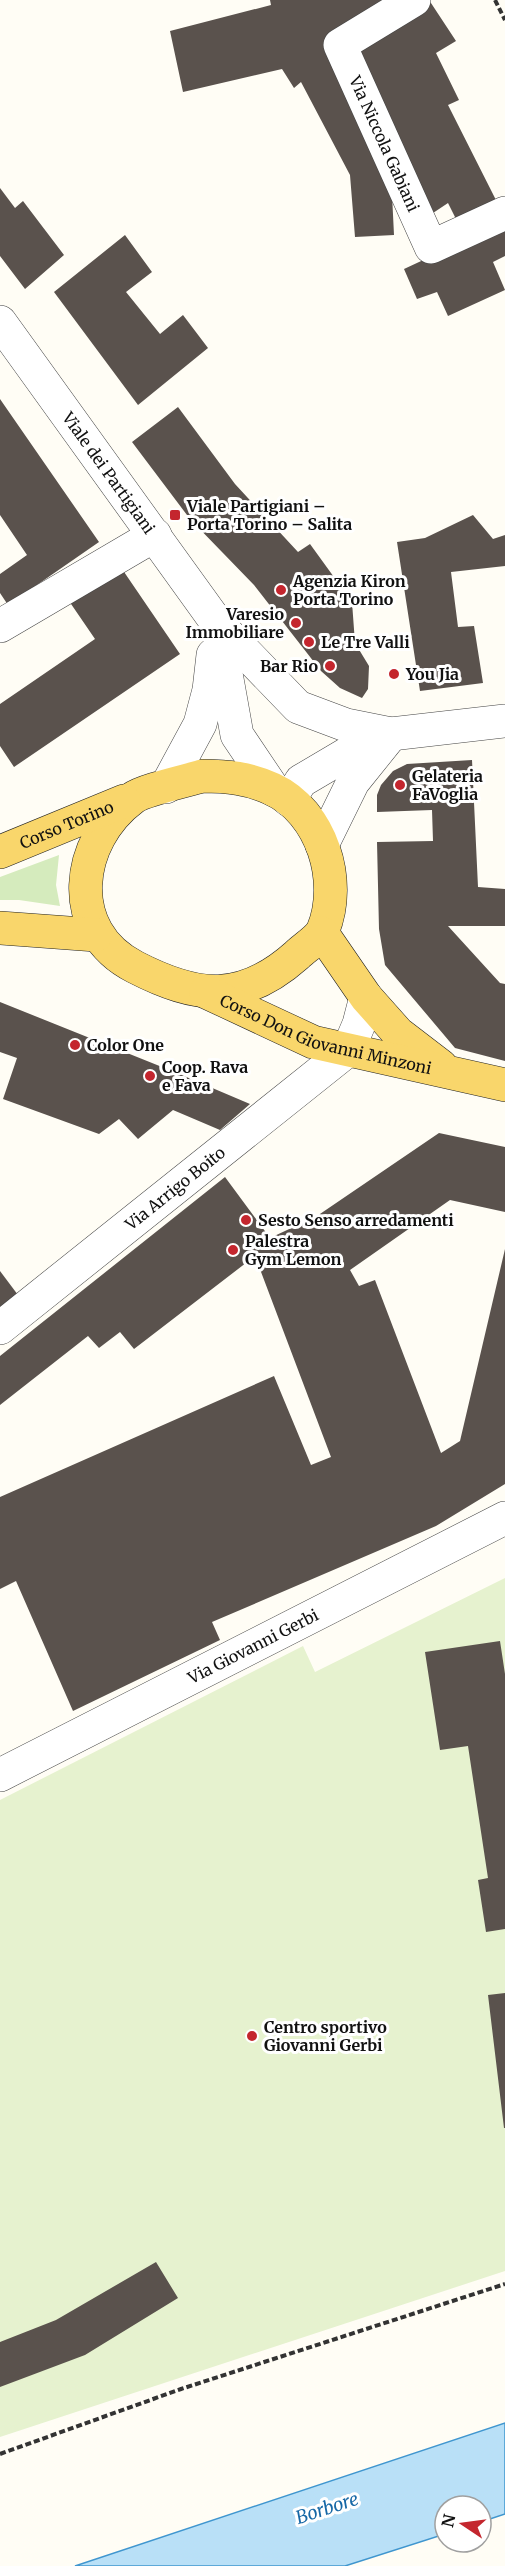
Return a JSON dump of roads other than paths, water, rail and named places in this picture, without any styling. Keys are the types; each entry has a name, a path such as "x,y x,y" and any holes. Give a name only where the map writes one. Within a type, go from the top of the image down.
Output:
{"main road":[{"name":"Corso Torino","path":"0,852 134,797 202,776 239,777 281,795"},
{"path":"134,797 103,830 90,858 85,899 96,935 121,960 167,984 206,992 238,990 274,975 322,933 330,894 330,874 322,845 309,820 281,795"},
{"path":"0,928 96,935"},
{"name":"Corso Don Giovanni Minzoni","path":"322,933 366,997 398,1033 447,1071"},
{"name":"Corso Don Giovanni Minzoni","path":"206,992 313,1042 505,1085"}],"street":[{"name":"Via Niccola Gabiani","path":"414,0 340,45 431,247 505,213"},
{"name":"Viale dei Partigiani","path":"0,322 217,623 237,735 281,795"},
{"path":"0,626 155,536"},
{"path":"217,623 298,708 346,725 391,734"},
{"path":"166,787 200,724 209,690 217,623"},
{"path":"281,795 362,745 391,734 505,721"},
{"path":"322,845 353,782 391,734"},
{"path":"348,1050 359,1024 366,997"},
{"name":"Via Arrigo Boito","path":"0,1328 348,1050"},
{"name":"Via Giovanni Gerbi","path":"0,1775 505,1518"}],"water":[{"name":"Borbore","path":"505,2423 505,2514 493,2518 493,2494 433,2494 433,2538 345,2566 75,2566"}],"place":[{"name":"Viale Partigiani – Porta Torino – Salita","path":"175,515"},
{"name":"Agenzia Kiron Porta Torino","path":"281,590"},
{"name":"Varesio Immobiliare","path":"296,623"},
{"name":"Le Tre Valli","path":"309,642"},
{"name":"Bar Rio","path":"330,666"},
{"name":"You Jia","path":"394,674"},
{"name":"Gelateria FaVoglia","path":"400,785"},
{"name":"Color One","path":"75,1045"},
{"name":"Coop. Rava e Fava","path":"150,1076"},
{"name":"Sesto Senso arredamenti","path":"246,1220"},
{"name":"Palestra Gym Lemon","path":"233,1250"},
{"name":"Centro sportivo Giovanni Gerbi","path":"252,2036"}]}
